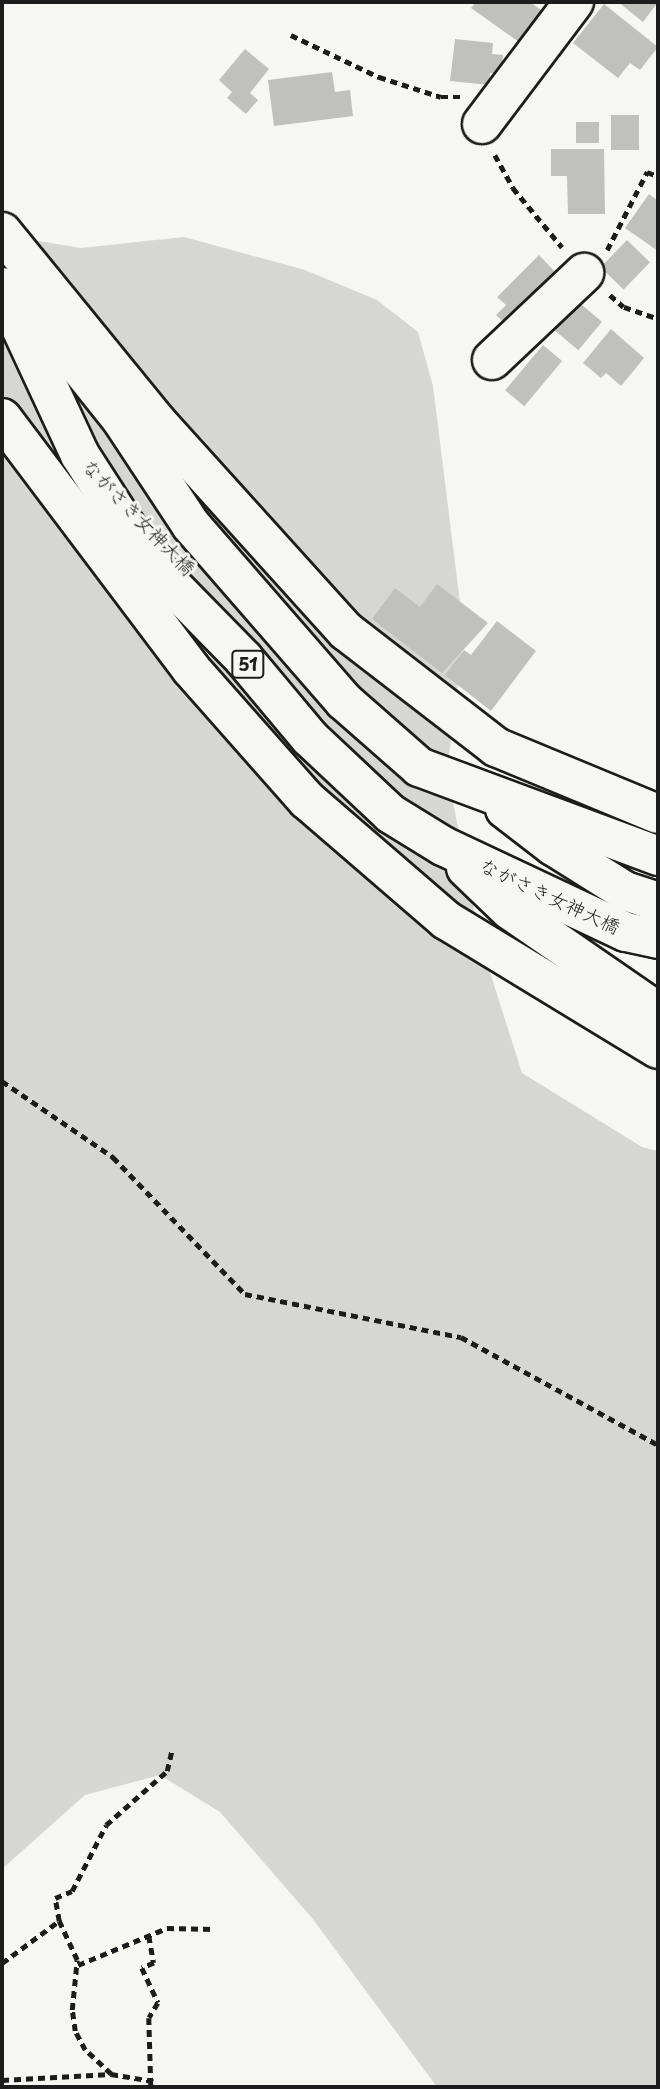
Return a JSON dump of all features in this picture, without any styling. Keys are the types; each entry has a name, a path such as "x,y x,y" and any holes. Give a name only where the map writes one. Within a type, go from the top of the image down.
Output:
{"main road":[{"path":"482,124 575,2"},
{"path":"2,232 157,422 346,631 496,747 658,814"},
{"path":"492,360 584,273"},
{"name":"ながさき女神大橋","path":"2,276 36,309 121,419 373,695 434,757 475,785 553,846 625,891 658,902"},
{"name":"ながさき女神大橋","path":"2,287 80,455 149,562 243,659 310,738 391,814 443,846 626,932 658,939"},
{"path":"2,418 191,669 307,800 446,920 658,1049"},
{"path":"475,785 658,856"},
{"name":"51","path":"443,846 510,910 658,1012"}],"path":[{"path":"291,35 379,78 441,97 469,99 513,188 584,273 624,307 658,320"},
{"path":"584,273 611,246 616,224 646,172 658,176"},
{"path":"2,1081 113,1157 245,1294 461,1337 658,1445"},
{"path":"111,2074 85,2050 75,2031 72,2010 78,1965 59,1922 55,1898 72,1891 106,1825 167,1771 172,1749"},
{"path":"2,1963 59,1922"},
{"path":"78,1965 167,1928 215,1929"},
{"path":"2,2080 111,2074 152,2084 149,2018 158,2003 142,1968 154,1963 149,1936"}],"shaded area":[{"path":"2,235 81,248 184,237 305,270 377,300 418,332 433,386 464,635 447,771 480,941 522,1073 642,1147 658,1151 658,2087 437,2087 312,1918 220,1812 160,1775 85,1795 2,1869"}],"building":[{"path":"476,2 530,2 541,10 519,42 471,8"},
{"path":"618,2 658,2 643,22"},
{"path":"604,4 658,47 640,70 630,63 618,78 573,43"},
{"path":"455,39 493,43 492,54 503,55 501,74 490,73 489,85 450,81"},
{"path":"245,49 269,69 250,93 258,100 246,114 227,98 232,92 219,80"},
{"path":"332,72 335,92 350,90 353,116 274,126 268,80"},
{"path":"611,115 639,115 639,150 611,150"},
{"path":"576,122 599,122 599,143 576,143"},
{"path":"551,149 604,149 605,214 568,214 567,176 551,176"},
{"path":"649,194 658,201 658,251 625,228"},
{"path":"627,240 650,262 624,290 601,267"},
{"path":"539,255 560,277 510,328 496,315 506,305 497,297"},
{"path":"576,300 602,322 578,350 552,328"},
{"path":"611,329 644,358 621,386 606,373 601,378 583,363"},
{"path":"543,345 562,361 524,406 505,390"},
{"path":"437,584 488,623 442,673 372,619 395,588 420,607"},
{"path":"497,621 536,651 491,711 445,675 464,650 471,655"}]}
